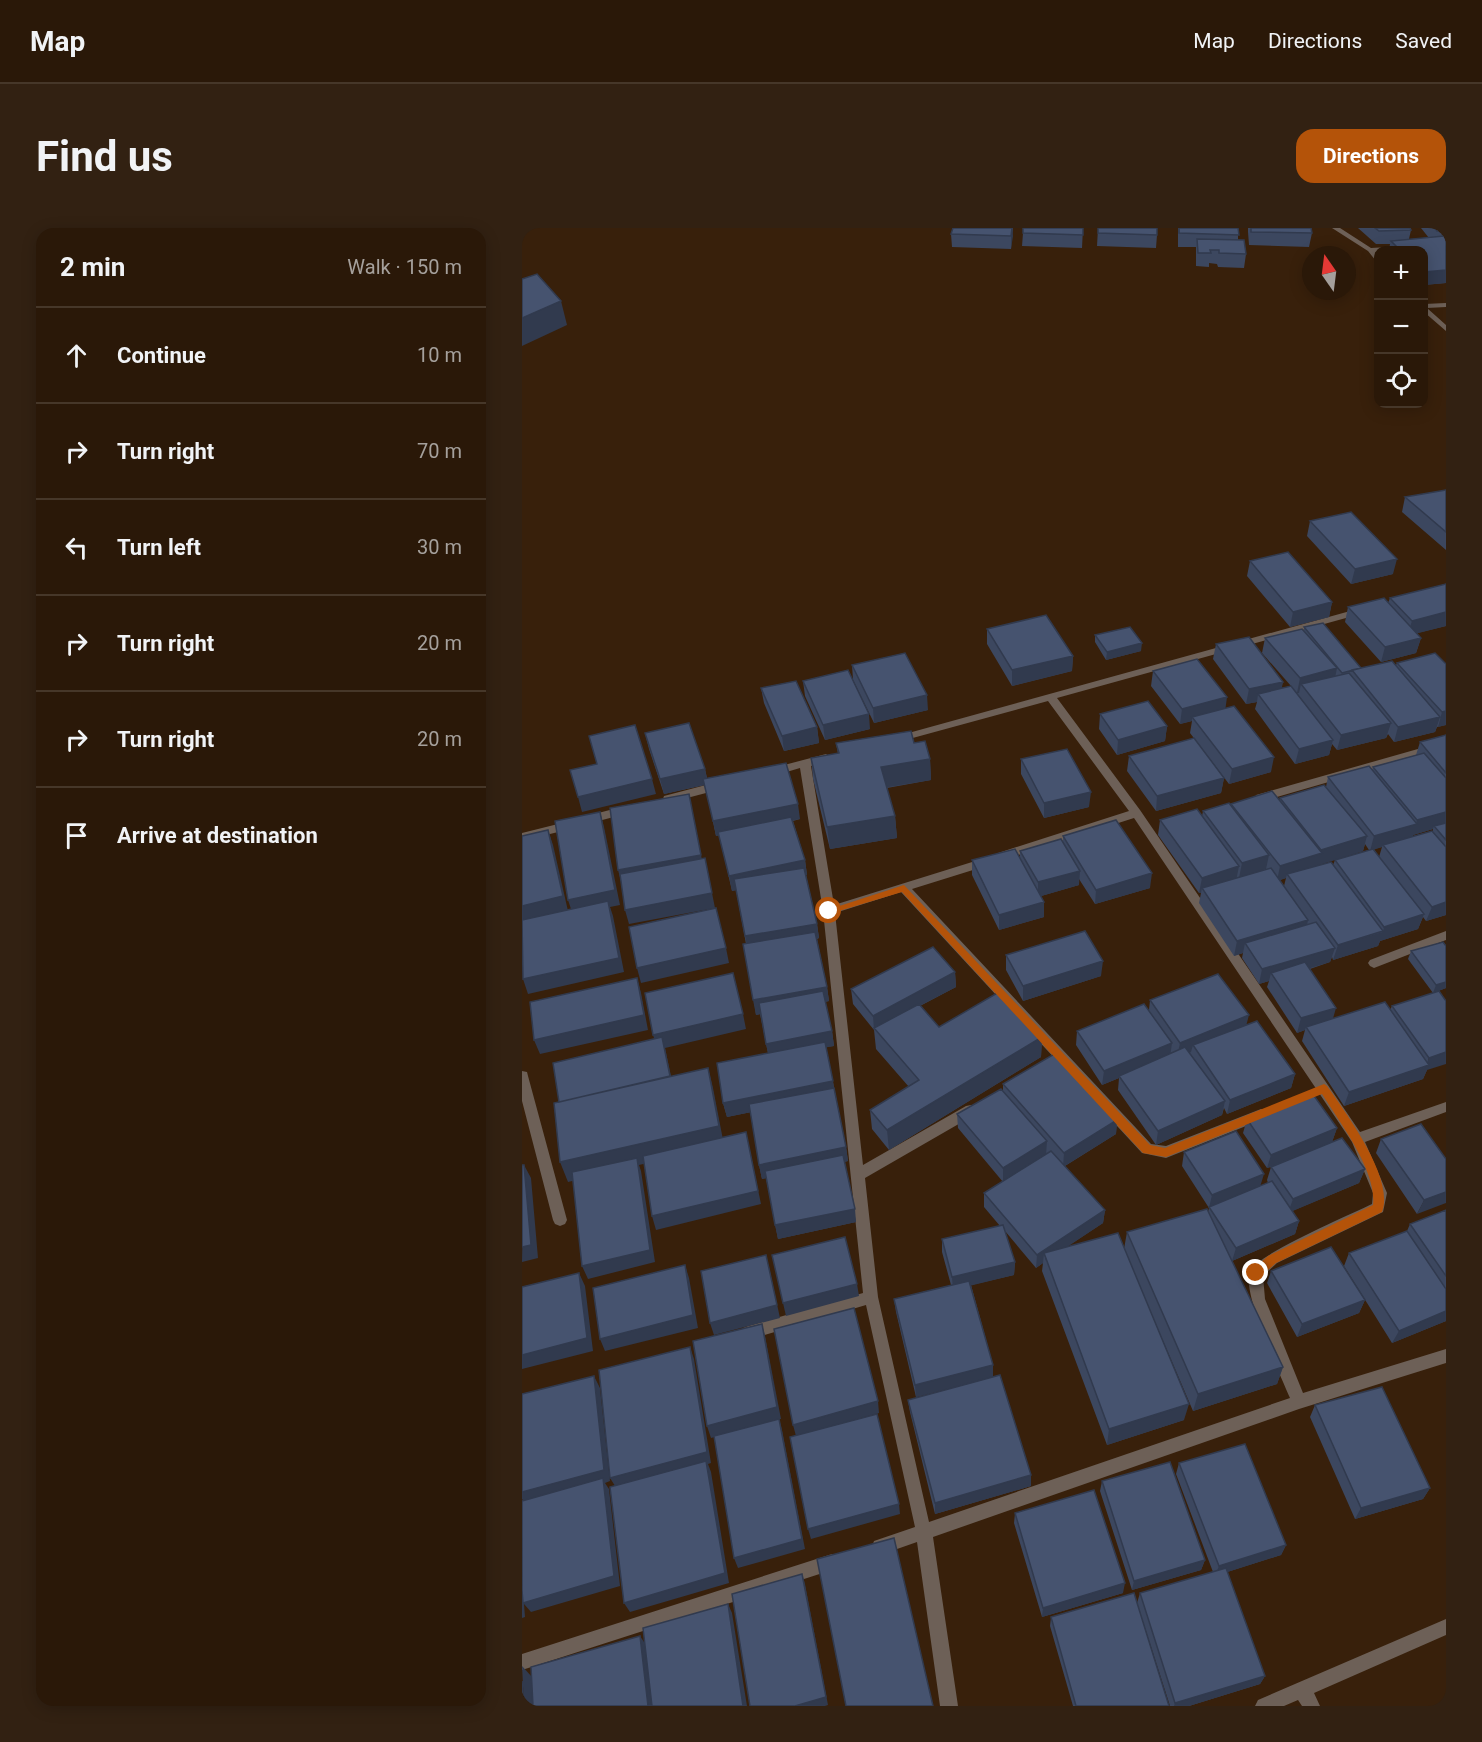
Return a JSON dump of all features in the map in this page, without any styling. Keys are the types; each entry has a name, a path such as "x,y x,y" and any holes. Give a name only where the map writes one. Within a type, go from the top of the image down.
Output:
{"street":[{"path":"1335,228 1370,250 1374,255"},
{"path":"1370,250 1374,250"},
{"path":"1428,307 1446,305"},
{"path":"1428,312 1446,328"},
{"path":"883,743 1367,609"},
{"path":"1052,698 1136,813 1152,830 1318,1091 1357,1139 1380,1192 1378,1208 1272,1260 1256,1273 1258,1299 1299,1402"},
{"path":"1246,802 1446,744"},
{"path":"759,776 838,755"},
{"path":"805,764 829,911 871,1297 924,1533 949,1706"},
{"path":"658,802 737,781"},
{"path":"522,837 635,808"},
{"path":"829,911 1136,813"},
{"path":"904,888 1058,1060 1147,1149 1156,1153 1166,1152 1271,1110"},
{"path":"1374,963 1446,935"},
{"path":"522,1076 560,1220"},
{"path":"858,1175 981,1104"},
{"path":"1357,1139 1446,1107"},
{"path":"736,1337 871,1297"},
{"path":"868,1551 1299,1402 1446,1356"},
{"path":"522,1662 846,1558"},
{"path":"1264,1706 1446,1627"},
{"path":"1302,1689 1311,1706"}],"building":[{"path":"953,228 1012,228 1011,236 951,234"},
{"path":"1023,228 1083,228 1083,235 1023,233"},
{"path":"1098,228 1157,228 1157,235 1098,233"},
{"path":"1179,228 1238,228 1239,235 1179,233"},
{"path":"1251,228 1311,228 1312,233 1251,232"},
{"path":"1375,228 1410,228 1411,230 1379,231"},
{"path":"1435,228 1446,228 1446,230 1437,231"},
{"path":"1444,236 1446,239 1446,270 1428,272 1428,246 1396,246 1391,241"},
{"path":"1197,239 1244,240 1246,254 1219,253 1219,250 1210,250 1211,253 1198,253"},
{"path":"537,274 561,301 522,318 522,279"},
{"path":"1446,490 1446,532 1405,497"},
{"path":"1351,512 1397,559 1355,569 1310,521"},
{"path":"1288,552 1332,602 1293,612 1250,561"},
{"path":"1446,584 1446,612 1412,621 1390,598"},
{"path":"1384,598 1421,638 1385,647 1348,607"},
{"path":"1046,615 1073,656 1012,670 987,629"},
{"path":"1323,623 1361,668 1342,673 1304,627"},
{"path":"1130,627 1142,643 1107,652 1095,635"},
{"path":"1302,629 1337,668 1300,678 1265,638"},
{"path":"1249,637 1283,682 1249,689 1216,644"},
{"path":"905,653 927,695 873,708 852,665"},
{"path":"1435,653 1446,664 1446,711 1442,712 1397,663"},
{"path":"1197,659 1227,697 1182,709 1153,671"},
{"path":"1392,661 1440,717 1398,727 1352,670"},
{"path":"848,670 869,714 823,725 803,681"},
{"path":"1349,673 1391,723 1341,735 1301,684"},
{"path":"796,681 817,727 782,736 761,688"},
{"path":"1291,686 1333,740 1299,749 1258,694"},
{"path":"1148,701 1167,726 1118,740 1100,714"},
{"path":"1234,706 1274,757 1232,769 1192,717"},
{"path":"689,723 705,769 660,779 645,733"},
{"path":"635,725 652,779 578,797 570,770 597,764 589,736"},
{"path":"911,731 914,743 925,741 930,759 881,767 895,816 827,827 811,758 839,753 836,743"},
{"path":"1446,735 1446,773 1420,742"},
{"path":"1194,738 1224,778 1157,796 1129,756"},
{"path":"1067,749 1091,792 1044,803 1021,759"},
{"path":"1424,753 1446,778 1446,812 1417,820 1373,767"},
{"path":"786,763 798,804 713,821 703,779"},
{"path":"1369,766 1417,824 1374,836 1328,777"},
{"path":"1324,785 1367,836 1321,850 1280,798"},
{"path":"1272,791 1322,853 1280,866 1231,804"},
{"path":"689,794 701,855 618,870 610,808"},
{"path":"1229,803 1269,855 1242,863 1203,811"},
{"path":"1197,809 1239,866 1202,878 1160,820"},
{"path":"600,812 615,890 568,900 555,821"},
{"path":"791,817 805,860 729,876 718,832"},
{"path":"1116,820 1152,873 1096,890 1063,836"},
{"path":"1446,823 1446,840 1434,826"},
{"path":"548,830 563,896 522,906 522,836"},
{"path":"1432,831 1446,847 1446,902 1432,907 1383,845"},
{"path":"1061,839 1080,871 1038,882 1020,851"},
{"path":"1015,849 1044,902 999,915 972,860"},
{"path":"1373,849 1424,914 1384,927 1335,860"},
{"path":"705,858 712,893 625,910 620,874"},
{"path":"1331,862 1383,931 1338,945 1287,874"},
{"path":"804,868 817,924 745,936 734,879"},
{"path":"1271,868 1308,920 1237,941 1202,888"},
{"path":"608,901 619,958 523,979 522,920"},
{"path":"716,908 726,948 637,968 629,927"},
{"path":"1316,922 1335,948 1262,969 1245,943"},
{"path":"1085,931 1103,961 1023,986 1006,955"},
{"path":"815,932 827,987 753,1000 743,944"},
{"path":"1443,942 1446,946 1446,982 1436,985 1411,951"},
{"path":"933,947 955,972 873,1016 851,989"},
{"path":"1305,962 1336,1008 1301,1018 1271,973"},
{"path":"733,973 743,1014 653,1035 645,993"},
{"path":"1218,974 1249,1015 1180,1043 1150,1000"},
{"path":"637,978 644,1015 534,1040 530,1002"},
{"path":"823,991 832,1031 766,1044 759,1003"},
{"path":"1439,991 1446,1001 1446,1052 1429,1058 1392,1006"},
{"path":"999,992 1042,1037 887,1130 870,1110 919,1080 874,1028 919,1004 939,1027"},
{"path":"1385,1002 1429,1065 1349,1092 1306,1027"},
{"path":"1144,1004 1172,1043 1104,1071 1077,1031"},
{"path":"1257,1021 1295,1074 1230,1100 1193,1045"},
{"path":"662,1037 670,1076 559,1102 553,1063"},
{"path":"825,1042 833,1081 723,1103 717,1063"},
{"path":"1185,1047 1225,1101 1158,1131 1119,1076"},
{"path":"1056,1053 1117,1120 1064,1153 1003,1084"},
{"path":"708,1068 719,1126 560,1162 554,1103"},
{"path":"834,1088 846,1147 759,1165 749,1104"},
{"path":"1001,1089 1047,1141 1003,1168 957,1114"},
{"path":"1312,1093 1337,1128 1271,1155 1247,1119"},
{"path":"1421,1124 1446,1159 1446,1192 1424,1200 1381,1139"},
{"path":"1236,1131 1264,1174 1212,1195 1184,1152"},
{"path":"746,1132 758,1191 652,1216 643,1156"},
{"path":"1342,1138 1365,1169 1293,1199 1271,1167"},
{"path":"1051,1151 1105,1210 1037,1255 984,1193"},
{"path":"843,1155 855,1209 775,1225 765,1171"},
{"path":"637,1158 650,1250 582,1266 572,1172"},
{"path":"522,1165 524,1165 531,1245 522,1247"},
{"path":"1272,1181 1299,1221 1236,1248 1209,1207"},
{"path":"1207,1209 1283,1367 1198,1394 1127,1232"},
{"path":"1446,1210 1446,1276 1410,1224"},
{"path":"1003,1225 1015,1262 952,1277 942,1239"},
{"path":"1407,1231 1446,1289 1446,1311 1399,1331 1349,1253"},
{"path":"1118,1233 1189,1404 1109,1429 1044,1253"},
{"path":"845,1237 857,1284 783,1303 772,1255"},
{"path":"1331,1247 1365,1300 1302,1324 1271,1271"},
{"path":"766,1255 777,1305 710,1323 701,1271"},
{"path":"685,1265 693,1315 600,1339 593,1288"},
{"path":"579,1273 587,1338 522,1355 522,1287"},
{"path":"969,1281 993,1365 915,1385 894,1299"},
{"path":"854,1308 878,1401 793,1425 774,1329"},
{"path":"762,1324 777,1407 707,1426 693,1341"},
{"path":"690,1347 707,1452 610,1478 599,1370"},
{"path":"1000,1375 1031,1475 935,1503 908,1400"},
{"path":"594,1376 604,1470 522,1492 522,1394"},
{"path":"1382,1387 1430,1488 1361,1508 1315,1405"},
{"path":"877,1414 899,1504 808,1529 790,1437"},
{"path":"779,1419 802,1539 734,1558 714,1436"},
{"path":"1245,1444 1286,1545 1219,1566 1179,1463"},
{"path":"706,1461 725,1573 624,1603 610,1487"},
{"path":"1170,1462 1205,1560 1134,1581 1102,1481"},
{"path":"603,1478 614,1576 523,1603 522,1501"},
{"path":"1094,1490 1125,1583 1043,1608 1015,1513"},
{"path":"894,1538 933,1706 846,1706 817,1559"},
{"path":"1226,1568 1265,1676 1175,1703 1140,1593"},
{"path":"802,1574 826,1697 795,1706 750,1706 732,1594"},
{"path":"1134,1593 1169,1706 1076,1706 1051,1617"},
{"path":"728,1604 743,1706 652,1706 643,1628"},
{"path":"640,1636 648,1706 533,1706 531,1667"},
{"path":"522,1681 524,1706 522,1706"}],"route":[{"path":"829,911 904,888 1147,1149 1156,1153 1166,1152 1324,1089 1357,1139 1380,1192 1378,1208 1272,1260 1256,1273"}]}
